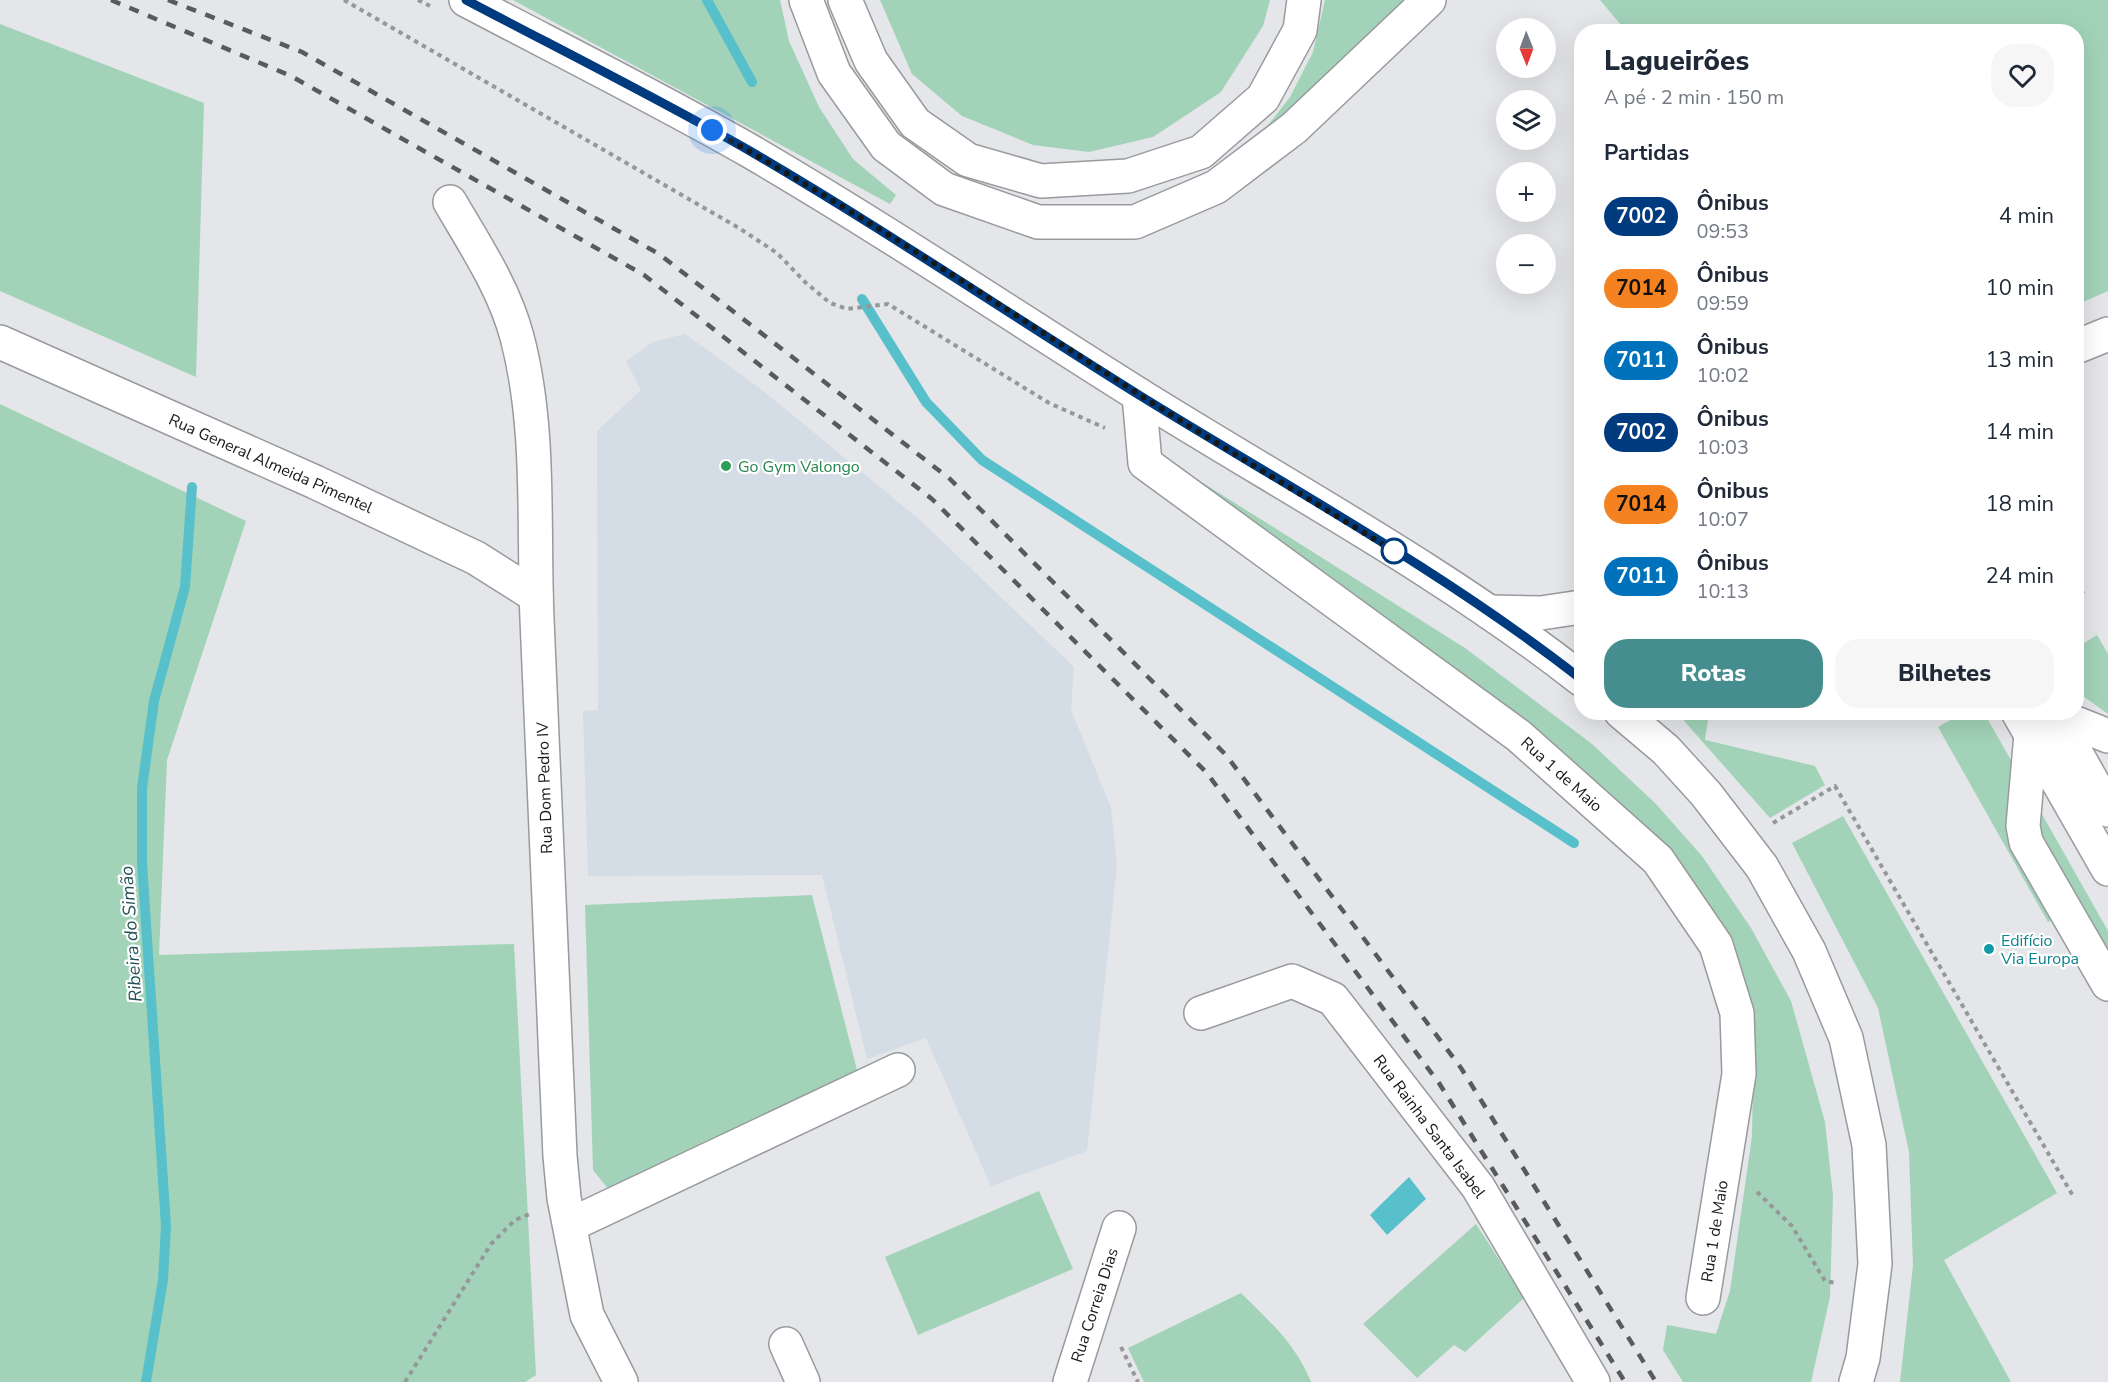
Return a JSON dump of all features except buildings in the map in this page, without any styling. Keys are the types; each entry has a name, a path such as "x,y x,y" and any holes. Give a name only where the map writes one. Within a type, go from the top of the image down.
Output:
{"main road":[{"path":"466,0 615,77 750,152 999,305 1139,395 1459,591 1574,674"},
{"path":"806,0 834,73 885,146 944,189 1038,222 1135,222 1216,187 1294,128 1429,0"},
{"path":"845,0 871,61 915,123 968,160 1041,181 1128,176 1201,152 1263,98 1300,30 1304,0"},
{"name":"Rua Dom Pedro IV","path":"450,202 500,288 517,335 526,378 533,428 536,596 560,1144 567,1212 587,1315 621,1382"},
{"path":"2084,344 2108,334"},
{"name":"Rua General Almeida Pimentel","path":"0,342 315,482 476,558 536,596"},
{"name":"Rua 1 de Maio","path":"1139,395 1145,463 1519,736 1658,860 1716,945 1737,1013 1739,1074 1703,1298"},
{"path":"1489,612 1541,613 1574,608"},
{"path":"2039,720 2023,826 2026,842 2108,984"},
{"path":"2040,720 2108,810"},
{"path":"2040,720 2108,869"},
{"path":"2047,720 2108,736"},
{"path":"1645,723 1706,794 1762,867 1809,951 1846,1038 1869,1145 1875,1264 1863,1358 1856,1382"},
{"name":"Rua Rainha Santa Isabel","path":"1201,1013 1292,981 1333,999 1478,1187 1593,1382"},
{"path":"567,1212 898,1070"},
{"name":"Rua Correia Dias","path":"1070,1382 1119,1228"},
{"path":"786,1344 802,1382"}],"path":[{"path":"344,0 739,228 777,253 805,282 830,303 847,309 888,304 1049,403 1106,428 1109,423"},
{"path":"1768,826 1835,786 2073,1196"},
{"path":"1724,1166 1766,1200 1792,1226 1825,1281 1840,1284"},
{"path":"405,1382 490,1244 515,1220 567,1212"},
{"path":"1120,1347 1138,1382"}],"shaded area":[{"path":"685,334 761,389 920,520 1074,667 1071,710 1111,808 1117,865 1087,1151 991,1186 926,1038 867,1059 822,875 588,876 583,711 598,710 597,431 641,390 626,361 653,342"}],"green space":[{"path":"513,0 780,0 789,41 819,107 853,159 896,195 890,204"},
{"path":"880,0 1270,0 1263,26 1221,92 1153,137 1089,152 1033,145 962,116 912,74"},
{"path":"1325,0 1413,0 1262,133 1290,97 1313,52"},
{"path":"1600,0 2108,0 2108,291 2084,302 2084,24 1620,24"},
{"path":"0,24 204,103 196,377 0,291"},
{"path":"0,404 246,521 167,760 159,955 514,944 536,1375 525,1382 0,1382"},
{"path":"1154,452 1465,648 1592,744 1655,803 1702,856 1751,928 1791,1001 1825,1122 1833,1196 1830,1297 1811,1382 1683,1382 1663,1350 1667,1325 1716,1334 1730,1291 1752,1136 1754,1028 1621,809 1527,720 1169,469"},
{"path":"2097,635 2108,654 2108,714 2084,697 2084,643"},
{"path":"1684,720 1708,720 1705,740 1815,766 1825,785 1770,818"},
{"path":"1950,720 1988,720 2015,767 2058,917 2048,922 1938,727"},
{"path":"2034,800 2108,931 2108,955 2035,833"},
{"path":"1843,816 2057,1193 1944,1260 2011,1382 1900,1382 1913,1266 1909,1152 1878,1008 1792,843"},
{"path":"812,895 857,1070 609,1190 593,1170 585,905"},
{"path":"1039,1191 1073,1269 918,1335 885,1257"},
{"path":"1476,1224 1524,1298 1465,1352 1454,1345 1417,1378 1363,1324"},
{"path":"1241,1293 1289,1344 1305,1368 1311,1382 1144,1382 1128,1348"}],"water":[{"path":"1409,1177 1426,1199 1387,1235 1370,1215"}],"waterway":[{"path":"707,0 752,82"},
{"path":"862,299 926,402 982,460 1574,843"},
{"name":"Ribeira do Simão","path":"146,1382 163,1280 166,1226 142,863 142,788 154,701 185,587 192,487"}],"railway":[{"path":"111,0 291,76 644,275 932,499 1206,772 1439,1083 1625,1382"},
{"path":"168,0 302,52 659,254 950,479 1226,755 1461,1068 1656,1382"}],"bus line":[{"name":"7002","path":"466,0 615,77 750,152 1009,311 1139,395 1468,596 1574,673"}],"place":[{"name":"Go Gym Valongo","path":"726,466"},
{"name":"Edifício Via Europa","path":"1989,949"}],"route":[{"path":"712,130 1009,311 1139,395 1397,553 1394,551"}]}
